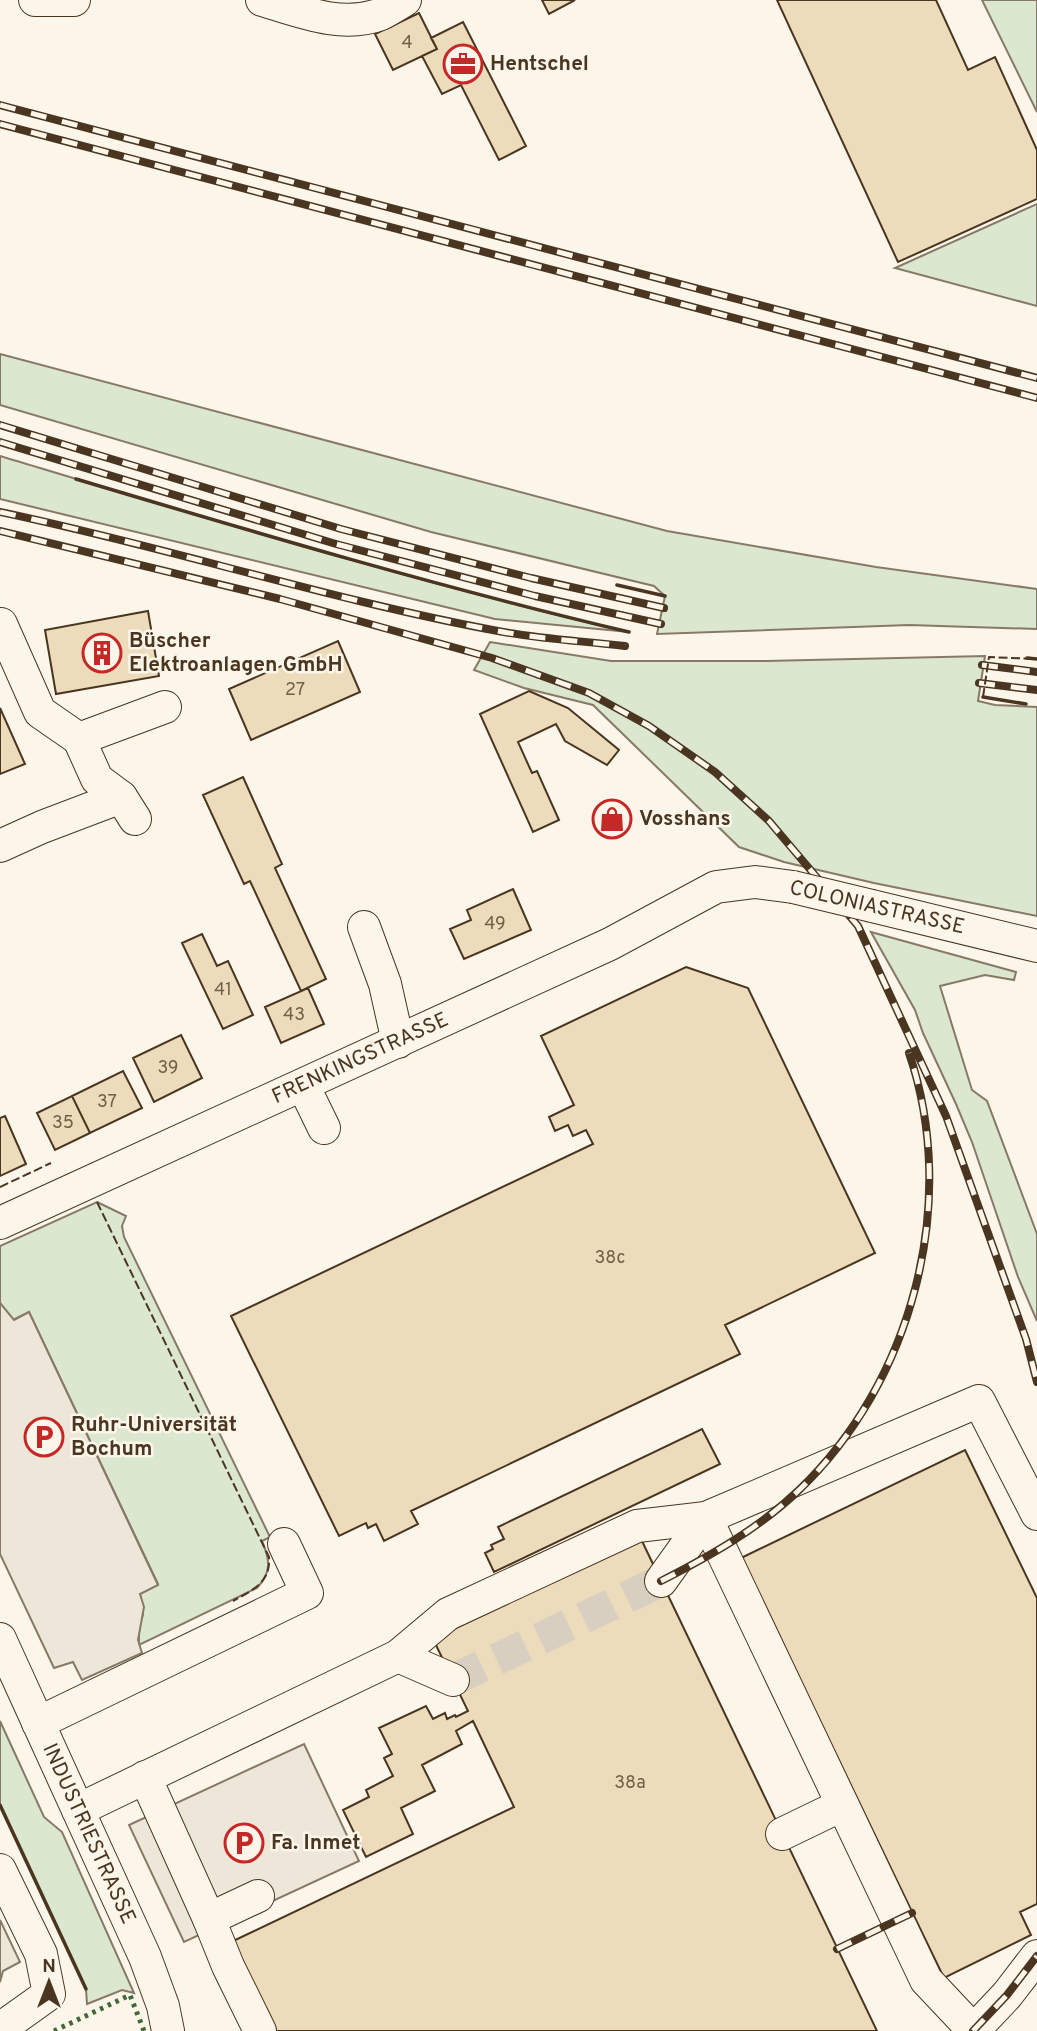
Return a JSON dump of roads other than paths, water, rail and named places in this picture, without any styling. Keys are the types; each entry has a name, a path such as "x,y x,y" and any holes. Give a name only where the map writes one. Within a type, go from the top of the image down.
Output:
{"street":[{"path":"35,0 74,0"},
{"path":"276,2 333,19 357,20 381,14 405,0"},
{"path":"0,846 42,827 128,808 97,779 79,739 40,712 1,624"},
{"path":"79,739 165,707"},
{"name":"COLONIASTRASSE","path":"716,887 754,882 793,887 1037,946"},
{"name":"FRENKINGSTRASSE","path":"0,1223 610,944 716,887"},
{"path":"364,927 385,984 398,1042"},
{"path":"303,1085 324,1128"},
{"path":"78,1810 398,1656 447,1614 637,1526 706,1518 979,1401 1037,1514"},
{"path":"655,1569 706,1518"},
{"path":"706,1518 926,1980 974,2030 1007,1995 1037,1956"},
{"path":"38,1723 307,1593 284,1544"},
{"name":"INDUSTRIESTRASSE","path":"0,1639 145,1957 163,2006 168,2031"},
{"path":"398,1656 447,1667"},
{"path":"145,1777 228,1966 260,2031"},
{"path":"782,1834 842,1805"},
{"path":"0,1870 41,1954 49,1994 0,2029"},
{"path":"209,1919 258,1896"}],"tunnel":[{"path":"453,1680 661,1581"}],"railway":[{"path":"0,105 1037,378"},
{"path":"0,124 1037,398"},
{"path":"0,425 341,529 531,578 664,608"},
{"path":"0,442 336,544 535,596 661,624"},
{"path":"0,512 435,618 514,634 625,646"},
{"path":"0,531 280,599 492,658 589,693 649,726 715,772 769,821 858,926 946,1116 1026,1339 1037,1382"},
{"path":"982,665 1037,672"},
{"path":"979,683 1037,690"},
{"path":"661,1581 733,1541 767,1518 798,1491 838,1447 871,1398 897,1345 915,1288 926,1229 929,1170 924,1110 909,1053"},
{"path":"837,1949 912,1913"},
{"path":"973,2031 1007,1995 1037,1956"}],"place":[{"name":"Hentschel","path":"463,64"},
{"name":"Büscher Elektroanlagen GmbH","path":"102,653"},
{"name":"Vosshans","path":"612,819"},
{"name":"Ruhr-Universität Bochum","path":"44,1437"},
{"name":"Fa. Inmet","path":"244,1843"}]}
